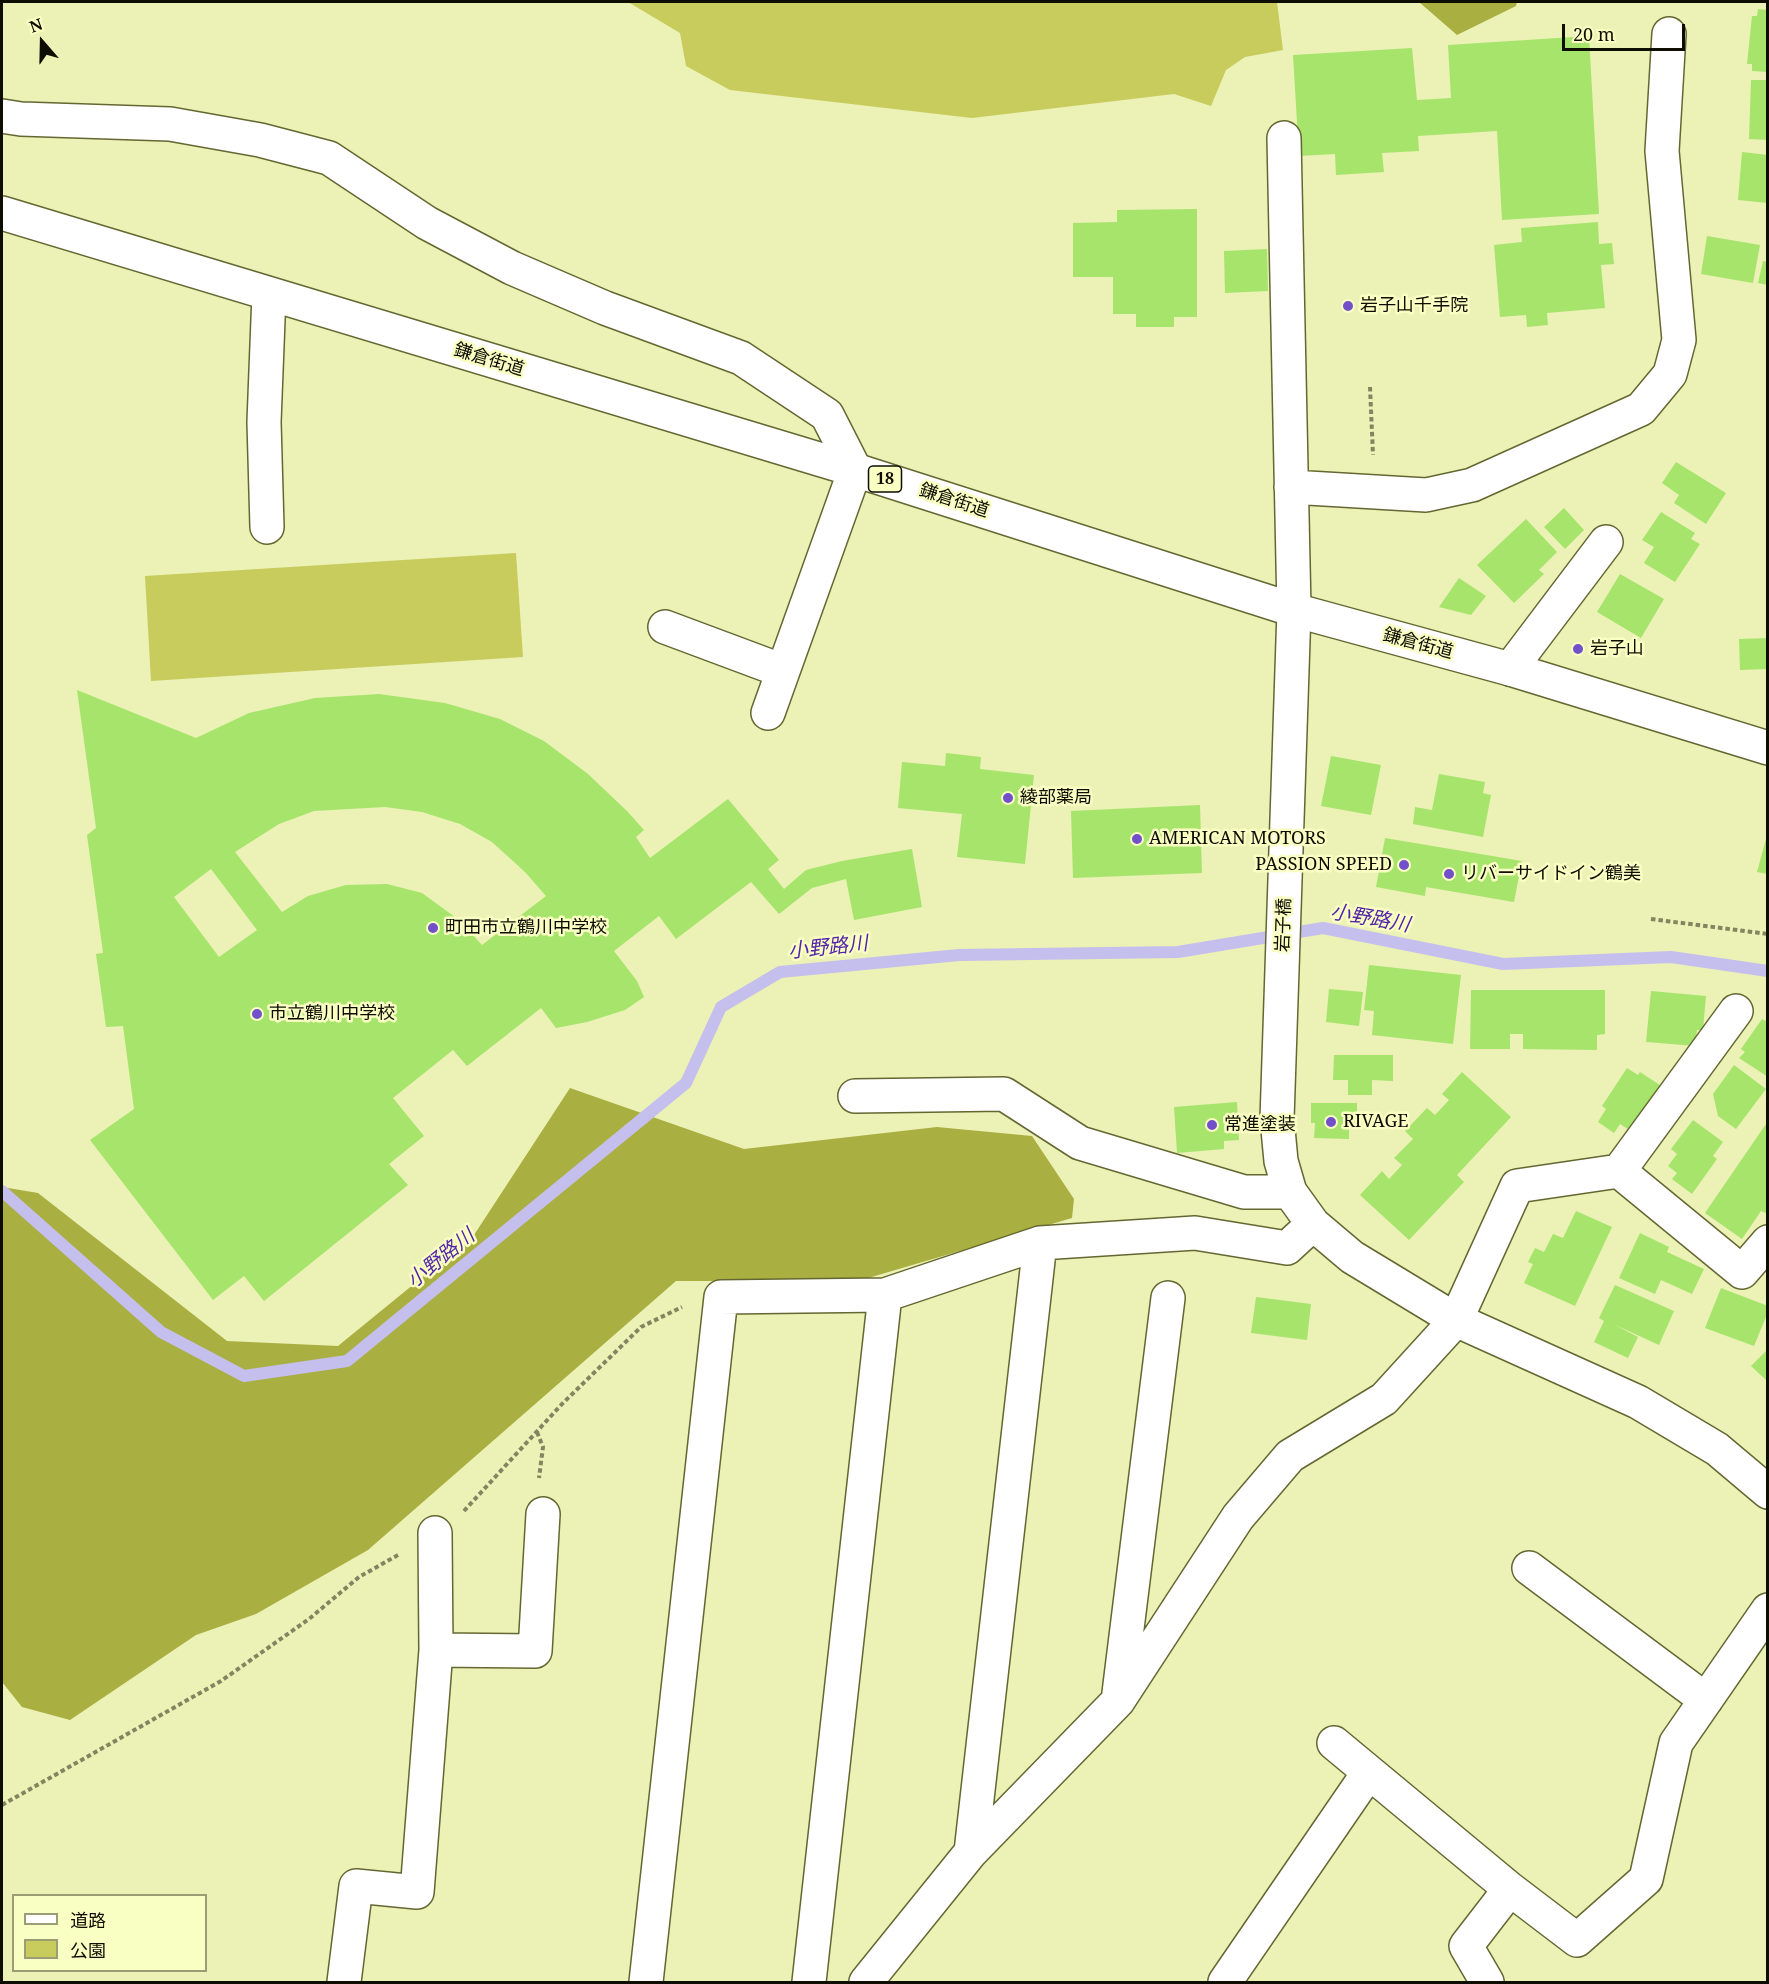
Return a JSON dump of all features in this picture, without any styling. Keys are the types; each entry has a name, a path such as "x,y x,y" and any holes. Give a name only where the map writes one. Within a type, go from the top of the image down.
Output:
{"street":[{"path":"1291,487 1426,495 1472,485 1641,409 1670,374 1679,340 1662,151 1669,34"},
{"path":"2,116 21,119 170,124 260,140 329,158 427,222 512,268 605,308 741,358 827,415 855,470 768,713"},
{"name":"岩子橋","path":"1284,138 1294,610 1277,1119 1281,1161 1290,1192 1313,1224 1352,1257 1456,1320 1638,1402 1717,1449 1767,1492"},
{"name":"鎌倉街道","path":"2,213 855,470 1294,610 1510,669 1767,748"},
{"path":"267,527 264,423 269,294"},
{"path":"1510,669 1606,543"},
{"path":"665,627 783,670"},
{"path":"866,1982 971,1852 1118,1701 1238,1517 1290,1456 1384,1399 1456,1320 1517,1186 1619,1170 1736,1011"},
{"path":"855,1096 1004,1094 1080,1143 1244,1192 1290,1192"},
{"path":"1619,1170 1742,1272 1767,1242"},
{"path":"646,1983 721,1297 885,1295 1040,1243 1195,1233 1287,1248 1313,1224"},
{"path":"971,1852 1040,1243"},
{"path":"809,1983 885,1295"},
{"path":"1118,1701 1168,1298"},
{"path":"436,1650 535,1652 543,1514"},
{"path":"344,1983 356,1886 417,1892 436,1650 435,1533"},
{"path":"1529,1568 1706,1700"},
{"path":"1334,1743 1510,1889 1576,1940 1646,1879 1676,1743 1767,1610"},
{"path":"1225,1983 1369,1772"},
{"path":"1487,1983 1466,1946 1510,1889"}],"path":[{"path":"1370,387 1374,492"},
{"path":"1651,919 1767,934"},
{"path":"2,1805 221,1681 309,1619 359,1577 435,1533 468,1507 537,1432 641,1327"},
{"path":"537,1432 543,1447"}],"green space":[{"path":"628,2 1277,2 1283,50 1245,57 1226,70 1211,106 1174,94 972,118 730,90 686,66 680,33"},
{"path":"516,553 523,657 151,681 145,576"}],"shaded area":[{"path":"1419,2 1517,2 1516,6 1457,35"},
{"path":"570,1088 744,1149 937,1127 1032,1136 1074,1199 1072,1218 858,1281 676,1281 368,1550 256,1614 196,1635 70,1720 22,1707 2,1682 2,1187 38,1193 227,1341 338,1346 474,1235"}],"building":[{"path":"1758,9 1768,10 1768,72 1752,71 1752,64 1747,64 1752,16 1757,16"},
{"path":"1589,36 1599,214 1502,220 1497,131 1418,136 1419,151 1382,153 1384,172 1336,175 1335,154 1299,156 1293,55 1412,48 1417,100 1451,98 1448,45"},
{"path":"1751,80 1768,80 1768,140 1749,139"},
{"path":"1742,152 1768,155 1768,203 1738,200"},
{"path":"1197,209 1197,317 1174,317 1174,327 1136,327 1136,314 1113,314 1113,277 1073,277 1073,223 1117,222 1117,210"},
{"path":"1598,222 1599,244 1612,243 1614,264 1601,265 1605,308 1547,313 1548,325 1527,327 1526,315 1500,317 1494,245 1522,242 1521,228"},
{"path":"1707,236 1760,245 1753,283 1701,274"},
{"path":"1267,249 1268,291 1225,293 1224,251"},
{"path":"1763,261 1768,262 1768,285 1758,283"},
{"path":"1676,462 1726,493 1706,524 1674,503 1679,495 1662,483"},
{"path":"1564,508 1584,530 1565,549 1544,527"},
{"path":"1661,512 1695,533 1691,539 1700,544 1675,582 1644,563 1654,547 1642,540"},
{"path":"1526,519 1557,552 1539,570 1544,574 1514,603 1477,565"},
{"path":"1620,574 1664,599 1641,638 1597,612"},
{"path":"1459,578 1486,596 1471,615 1439,607"},
{"path":"1768,638 1768,669 1740,670 1739,639"},
{"path":"77,690 196,738 249,713 315,698 379,694 445,703 500,719 544,741 588,774 627,811 644,830 636,837 650,858 728,799 779,860 768,869 784,889 806,870 842,861 912,849 922,907 854,920 846,879 812,888 779,914 751,882 676,939 659,916 614,951 637,981 644,997 625,1010 587,1022 556,1028 541,1008 467,1066 453,1050 393,1098 424,1136 389,1164 408,1185 264,1301 244,1276 213,1300 90,1140 134,1109 123,1026 106,1027 96,954 103,953 87,835 96,828","holes":["385,807 422,812 460,824 492,842 525,872 546,896 482,945 459,920 422,893 387,884 346,885 308,896 282,912 235,852 279,824 314,811","211,869 257,930 219,957 174,897"]},
{"path":"946,753 981,757 980,769 1034,775 1025,864 957,857 962,814 898,808 902,762 945,766"},
{"path":"1331,756 1381,765 1371,815 1321,806"},
{"path":"1439,774 1485,782 1483,793 1491,795 1483,837 1413,824 1415,807 1432,810"},
{"path":"1200,805 1202,873 1073,878 1071,811"},
{"path":"1768,835 1768,874 1757,872"},
{"name":"リバーサイドイン鶴美","path":"1385,838 1522,861 1514,902 1426,887 1425,896 1376,887"},
{"path":"1369,965 1461,975 1453,1044 1372,1035 1374,1011 1364,1010"},
{"path":"1329,989 1363,992 1359,1026 1326,1022"},
{"path":"1471,990 1605,990 1605,1034 1597,1035 1597,1050 1523,1049 1523,1034 1510,1034 1510,1049 1470,1049"},
{"path":"1651,991 1706,996 1703,1030 1697,1030 1695,1046 1646,1042"},
{"path":"1762,1019 1768,1022 1768,1077 1739,1058 1745,1052 1741,1049"},
{"path":"1334,1055 1393,1055 1393,1081 1372,1080 1372,1095 1348,1095 1348,1080 1333,1080"},
{"path":"1734,1065 1766,1089 1736,1129 1718,1116 1713,1094"},
{"path":"1627,1068 1638,1075 1640,1072 1666,1089 1637,1135 1620,1124 1614,1133 1598,1122 1606,1109 1602,1106"},
{"path":"1462,1072 1511,1117 1457,1175 1464,1182 1409,1240 1360,1195 1382,1171 1389,1179 1402,1165 1394,1158 1413,1139 1405,1131 1427,1108 1435,1115 1449,1100 1442,1094"},
{"path":"1237,1102 1239,1140 1224,1141 1224,1149 1177,1153 1174,1107"},
{"path":"1311,1103 1357,1103 1357,1123 1349,1123 1349,1139 1314,1138 1315,1123 1311,1123"},
{"path":"1693,1120 1723,1142 1713,1156 1717,1159 1692,1194 1672,1179 1677,1173 1668,1166 1677,1154 1671,1149"},
{"path":"1768,1121 1768,1214 1761,1211 1742,1239 1705,1213"},
{"path":"1576,1211 1612,1227 1575,1306 1524,1283 1533,1264 1528,1262 1535,1248 1544,1252 1553,1234 1563,1238"},
{"path":"1640,1233 1669,1247 1667,1252 1704,1269 1692,1294 1661,1280 1655,1294 1619,1278"},
{"path":"1615,1285 1674,1311 1659,1345 1613,1324 1638,1337 1628,1358 1594,1342 1604,1321 1599,1318"},
{"path":"1721,1288 1768,1306 1768,1312 1754,1346 1705,1328"},
{"path":"1256,1297 1311,1304 1307,1340 1251,1333"},
{"path":"1768,1349 1768,1379 1766,1380 1751,1366"}],"waterway":[{"name":"小野路川","path":"2,1191 161,1332 244,1376 347,1361 686,1083 721,1007 780,972 959,955 1178,952 1323,928 1503,964 1671,957 1768,971"}],"place":[{"name":"岩子山千手院","path":"1348,306"},
{"name":"岩子山","path":"1578,649"},
{"name":"綾部薬局","path":"1008,798"},
{"name":"AMERICAN MOTORS","path":"1137,839"},
{"name":"PASSION SPEED","path":"1404,865"},
{"name":"リバーサイドイン鶴美","path":"1449,874"},
{"name":"町田市立鶴川中学校","path":"433,928"},
{"name":"市立鶴川中学校","path":"257,1014"},
{"name":"RIVAGE","path":"1331,1122"},
{"name":"常進塗装","path":"1212,1125"}]}
